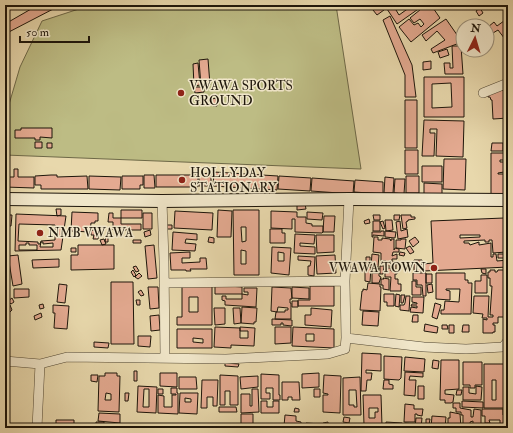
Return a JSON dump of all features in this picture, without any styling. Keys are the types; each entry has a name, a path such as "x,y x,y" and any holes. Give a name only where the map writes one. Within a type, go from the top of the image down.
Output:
{"street":[{"path":"483,93 508,83"},
{"path":"5,199 162,201 349,199 508,200"},
{"path":"5,361 40,364 67,357 226,359 328,354 345,349 345,281 349,199"},
{"path":"162,201 165,358"},
{"path":"164,283 345,281"},
{"path":"346,338 424,347 466,349 503,347 508,340"},
{"path":"37,428 40,364"}],"shaded area":[{"name":"VWAWA SPORTS GROUND","path":"91,5 336,5 361,169 5,155 5,118 20,67 42,21"}],"building":[{"path":"38,5 56,5 57,7 5,34 5,24"},
{"path":"369,5 381,5 384,10 377,15"},
{"path":"392,5 403,5 396,10 399,15 413,5 424,5 397,24 387,9"},
{"path":"426,5 431,5 440,18 411,42 399,27 409,19 414,25 418,23 421,27 424,24 420,19 414,23 410,18"},
{"path":"480,8 483,13 479,16 476,11"},
{"path":"390,16 412,65 416,97 405,97 405,75 383,20"},
{"path":"508,18 508,43 498,30 495,32 495,23 497,26"},
{"path":"446,19 455,32 455,45 433,53 431,49 445,40 437,31 426,41 422,35"},
{"path":"452,46 455,46 455,58 462,58 463,74 445,74 444,63 450,63 450,68 453,68"},
{"path":"447,49 449,55 440,58 438,52"},
{"path":"208,59 210,85 201,86 199,60"},
{"path":"431,61 431,69 423,70 423,62"},
{"path":"198,63 200,85 194,86 193,64"},
{"path":"424,77 464,77 464,117 424,117","holes":["451,83 452,107 432,108 432,84"]},
{"path":"194,87 204,87 204,92 195,93"},
{"path":"508,90 508,97 505,97 506,104 508,104 508,118 493,119 492,100 488,97 488,91"},
{"path":"216,98 217,106 213,106 212,99"},
{"path":"405,100 417,100 417,148 405,148"},
{"path":"424,120 464,121 463,157 436,156 437,129 430,129 430,133 435,133 434,156 422,156"},
{"path":"21,128 52,128 52,138 40,137 40,140 35,140 35,138 15,138 15,130 21,130"},
{"path":"35,142 42,142 42,148 35,148"},
{"path":"47,143 52,143 52,148 47,148"},
{"path":"492,143 503,143 503,151 491,151"},
{"path":"405,150 418,150 418,174 405,174"},
{"path":"491,153 504,153 504,160 500,160 500,162 504,162 504,172 498,174 507,174 508,194 491,194"},
{"path":"444,159 466,159 465,190 443,189"},
{"path":"422,166 442,166 442,182 422,182"},
{"path":"5,169 8,169 8,177 14,177 14,169 18,169 18,177 34,177 34,188 5,187"},
{"path":"214,172 278,176 277,190 213,186"},
{"path":"211,173 211,186 199,186 199,174"},
{"path":"57,175 57,177 87,176 88,189 41,189 41,185 35,185 35,176"},
{"path":"144,175 154,175 155,188 144,188"},
{"path":"156,175 198,175 198,187 156,187"},
{"path":"89,176 121,177 120,190 89,189"},
{"path":"122,176 143,176 143,185 140,185 140,189 122,189"},
{"path":"279,176 311,178 310,191 278,189"},
{"path":"406,176 419,176 419,193 406,193"},
{"path":"385,177 394,178 393,193 384,193"},
{"path":"312,178 354,181 353,194 311,191"},
{"path":"395,179 405,179 404,194 394,193"},
{"path":"355,180 383,182 383,194 354,192"},
{"path":"424,183 442,184 442,195 424,195"},
{"path":"297,204 305,204 306,209 297,210"},
{"path":"56,209 61,209 61,215 57,216"},
{"path":"121,210 142,210 142,218 121,218"},
{"path":"218,210 232,211 231,237 217,237"},
{"path":"233,210 259,210 259,275 234,275","holes":["241,227 246,227 246,241 242,242","241,250 246,251 246,264 241,264"]},
{"path":"175,211 213,213 212,230 174,228"},
{"path":"271,211 297,212 297,217 306,217 306,223 312,224 312,226 323,226 323,232 295,232 295,219 292,219 292,229 271,228"},
{"path":"72,212 98,213 98,221 91,223 90,232 71,231"},
{"path":"307,212 323,213 322,220 307,219"},
{"path":"109,213 113,213 113,218 121,218 121,224 141,224 141,230 113,230 113,222 108,222"},
{"path":"143,213 152,213 152,229 143,229"},
{"name":"NMB VWAWA","path":"16,214 66,216 61,250 15,251"},
{"path":"5,215 12,215 11,226 5,226"},
{"path":"373,215 380,215 380,220 374,220"},
{"path":"394,215 400,215 399,220 394,220"},
{"path":"401,215 411,215 411,217 415,217 415,219 408,220 406,222 407,228 403,229"},
{"path":"324,216 335,216 334,232 323,232"},
{"path":"504,218 506,252 493,253 492,240 489,240 489,242 485,242 485,240 464,241 464,243 469,243 470,245 479,242 479,245 491,243 491,257 493,257 493,254 496,254 497,261 508,260 508,267 424,271 423,264 433,263 431,221","holes":["460,235 480,235 480,237 460,238"]},
{"path":"369,219 370,223 365,224 364,221"},
{"path":"385,220 392,220 393,230 386,231"},
{"path":"373,221 380,221 380,231 373,231"},
{"path":"383,221 385,228 383,229 380,222"},
{"path":"400,221 401,231 407,229 408,237 398,239 396,222"},
{"path":"19,224 55,225 55,240 41,241 40,244 38,244 38,242 18,241"},
{"path":"166,225 172,225 172,229 166,229"},
{"path":"270,229 282,229 282,233 285,233 285,243 270,243"},
{"path":"91,230 99,231 98,239 93,239 94,235 91,235"},
{"path":"150,230 151,235 145,237 144,232"},
{"path":"384,231 384,236 373,235 372,237 372,232"},
{"path":"385,231 396,232 395,238 385,237"},
{"path":"173,232 197,234 197,240 186,239 185,243 196,244 195,251 172,250"},
{"path":"295,234 315,235 314,244 300,243 300,246 315,247 315,254 294,253"},
{"path":"106,235 108,235 108,242 105,242"},
{"path":"316,235 334,235 334,252 317,253"},
{"path":"209,237 214,238 214,243 208,242"},
{"path":"374,237 378,237 378,240 382,240 382,238 390,239 391,241 391,239 394,239 394,250 395,248 399,249 399,252 393,252 392,256 397,254 397,259 392,259 392,261 396,262 396,269 392,268 392,264 391,266 386,266 386,261 381,261 381,253 373,252"},
{"path":"415,237 419,242 413,247 409,241"},
{"path":"104,239 106,244 102,245 100,240"},
{"path":"406,239 405,249 396,248 396,240"},
{"path":"133,240 141,240 141,243 133,243"},
{"path":"41,242 43,242 43,244 53,243 53,247 40,247"},
{"path":"26,243 29,243 29,245 37,245 37,250 19,250 19,245 26,245"},
{"path":"78,245 114,245 114,269 71,270 71,255 78,255"},
{"path":"154,245 157,278 148,279 145,246"},
{"path":"410,246 414,252 410,254 406,248"},
{"path":"272,247 291,248 289,275 271,273","holes":["278,252 284,253 284,261 278,261"]},
{"path":"71,248 76,248 76,252 71,252"},
{"path":"190,252 190,258 182,258 182,263 200,262 200,258 206,258 207,269 190,269 191,271 171,270 170,253"},
{"path":"400,252 405,253 404,256 399,255"},
{"path":"372,254 379,255 378,267 371,266"},
{"path":"498,254 506,254 506,258 498,258"},
{"path":"18,255 22,284 13,286 8,256"},
{"path":"335,255 336,273 317,274 316,256"},
{"path":"298,256 315,257 314,276 308,275 308,266 310,266 311,261 298,260"},
{"path":"366,257 370,257 370,266 366,265"},
{"path":"59,259 59,267 33,268 32,260"},
{"path":"414,260 422,260 421,272 414,272"},
{"path":"136,266 139,271 136,272 133,267"},
{"path":"380,266 384,266 383,274 380,274"},
{"path":"365,267 371,267 370,282 365,281"},
{"path":"373,268 379,268 378,272 373,272"},
{"path":"385,268 391,268 391,271 397,271 397,274 395,274 395,279 398,279 398,284 401,284 401,291 390,291 391,277 385,277"},
{"path":"481,269 486,269 486,274 482,273"},
{"path":"133,270 136,275 134,277 131,272"},
{"path":"490,270 495,270 495,272 497,272 498,270 507,270 505,317 498,317 498,323 493,323 493,325 495,325 495,332 483,333 483,319 487,320 487,318 482,318 483,314 473,313 474,296 489,296 488,317 493,317 493,315 490,315 492,286 490,286 488,272 490,272"},
{"path":"139,273 142,276 138,279 135,277"},
{"path":"372,273 379,273 379,276 381,277 379,283 372,283"},
{"path":"413,273 426,273 426,296 423,296 422,285 417,285 417,280 413,280"},
{"path":"436,273 465,273 465,280 468,280 468,283 472,283 471,314 441,314 441,310 444,310 445,301 459,302 460,289 446,289 450,291 450,300 436,299"},
{"path":"426,274 432,274 432,283 426,283"},
{"path":"481,275 487,275 487,293 475,293 475,281 481,281"},
{"path":"383,278 389,279 389,290 383,289 383,285 381,285 381,279 384,279"},
{"path":"412,281 416,281 416,287 421,287 421,295 412,295"},
{"path":"111,282 133,282 134,344 111,344"},
{"path":"368,283 380,284 380,311 360,310 362,291 363,289 367,290"},
{"path":"59,284 67,285 65,303 57,302"},
{"path":"432,284 433,292 428,293 427,285"},
{"path":"215,285 242,287 242,294 215,294"},
{"path":"182,286 212,286 212,325 177,325 177,317 182,317","holes":["189,297 198,297 198,312 189,312"]},
{"path":"310,286 334,286 334,306 298,306 298,300 310,300"},
{"path":"148,287 158,287 159,308 150,309"},
{"path":"272,287 291,288 291,319 275,319 277,312 271,311","holes":["278,307 288,308 285,312 277,312"]},
{"path":"292,287 309,288 309,299 292,298"},
{"path":"244,288 257,288 256,307 225,305 225,301 222,300 222,296 226,296 226,299 242,299 242,294 248,295 248,292 244,292"},
{"path":"14,289 29,289 29,297 14,298"},
{"path":"141,290 144,295 141,296 138,292"},
{"path":"384,294 394,294 394,306 387,306 387,302 384,302"},
{"path":"396,294 400,295 399,307 395,306"},
{"path":"401,295 405,295 403,303 401,303"},
{"path":"406,296 410,296 409,311 400,310 400,305 404,305"},
{"path":"412,297 424,297 423,313 410,312 411,307 417,308 417,306 411,306 412,304 417,304 412,302"},
{"path":"12,298 14,302 11,304 8,301"},
{"path":"136,300 140,300 140,305 137,305"},
{"path":"292,301 298,301 298,307 292,307"},
{"path":"435,303 441,305 437,319 432,317"},
{"path":"43,304 44,308 40,309 39,305"},
{"path":"10,305 12,310 10,312 7,306"},
{"path":"53,305 69,306 67,329 54,328 55,313 53,313"},
{"path":"242,307 257,308 256,322 254,322 254,324 241,323"},
{"path":"214,308 225,308 225,324 215,325"},
{"path":"233,308 240,308 241,323 234,324"},
{"path":"311,308 332,310 331,327 305,325 305,315 311,315"},
{"path":"363,311 379,312 378,326 362,325"},
{"path":"41,313 42,317 35,320 34,316"},
{"path":"159,315 160,330 151,331 150,316"},
{"path":"413,315 418,315 418,322 412,322"},
{"path":"272,319 292,320 292,326 283,325 283,323 281,323 281,325 272,325"},
{"path":"425,324 438,327 437,333 424,331"},
{"path":"442,325 447,325 448,329 442,329"},
{"path":"449,325 454,325 454,333 449,333"},
{"path":"463,325 469,325 469,332 462,332"},
{"path":"215,327 255,328 254,346 231,345 231,348 214,347","holes":["240,331 248,331 248,338 240,338"]},
{"path":"275,327 291,327 291,343 275,344"},
{"path":"293,327 334,329 334,348 292,346","holes":["306,334 314,334 314,341 306,341"]},
{"path":"177,329 212,329 212,348 177,348","holes":["193,338 203,339 203,343 193,342"]},
{"path":"138,336 151,336 150,347 138,346"},
{"path":"94,342 109,343 108,348 94,347"},
{"path":"362,353 381,354 381,371 366,370 366,373 372,373 371,380 367,380 366,391 361,391"},
{"path":"384,356 402,357 401,378 399,380 384,379"},
{"path":"405,357 425,359 424,372 404,371"},
{"path":"433,360 439,361 438,369 432,368"},
{"path":"441,360 459,360 459,389 445,390 445,394 454,395 453,402 451,403 445,403 445,400 440,400"},
{"path":"463,362 482,362 482,385 475,385 475,388 470,388 470,385 463,385"},
{"path":"225,363 239,364 238,367 225,366"},
{"path":"484,364 505,364 505,408 484,408","holes":["492,380 496,380 496,400 492,400"]},
{"path":"134,371 137,371 137,381 134,381"},
{"path":"405,372 423,373 423,377 410,376 409,380 416,380 415,396 404,395"},
{"path":"105,373 117,373 117,376 120,376 119,412 98,411 99,376 105,376","holes":["106,393 111,394 111,400 105,400"]},
{"path":"160,373 177,373 177,387 160,386"},
{"path":"319,373 319,387 302,388 302,374"},
{"path":"261,374 279,375 280,400 273,400 273,388 266,388 266,393 270,393 270,399 261,399"},
{"path":"91,375 98,375 97,382 91,381"},
{"path":"220,375 238,376 238,405 230,405 230,391 225,391 225,405 220,405"},
{"path":"324,375 341,376 340,413 323,412 323,395 328,395 323,393"},
{"path":"258,376 258,387 241,389 240,377"},
{"path":"179,377 196,377 197,389 179,389"},
{"path":"360,377 361,415 343,415 343,378","holes":["349,390 356,390 357,407 354,407 354,405 349,405"]},
{"path":"202,380 218,380 217,406 213,406 213,397 207,397 207,408 201,408"},
{"path":"384,380 389,380 389,384 393,385 393,389 383,389"},
{"path":"282,382 299,382 300,400 292,400 292,397 288,397 288,400 282,400"},
{"path":"138,386 157,387 156,413 137,412","holes":["144,389 149,389 149,407 143,407"]},
{"path":"418,386 424,386 424,399 418,399"},
{"path":"476,386 482,387 481,400 463,400 463,387 469,387 469,393 476,394"},
{"path":"171,388 177,388 178,414 158,413 158,395 164,396 164,407 172,407 172,395 176,394 171,394"},
{"path":"158,389 163,389 163,394 158,394"},
{"path":"252,389 258,389 259,412 241,413 241,394 250,394 250,406 252,406"},
{"path":"314,389 320,389 320,397 314,397"},
{"path":"457,390 462,390 461,395 456,395"},
{"path":"125,393 129,393 128,401 125,401"},
{"path":"180,393 198,393 197,414 179,413","holes":["185,398 191,399 191,402 185,402"]},
{"path":"363,395 381,395 382,426 364,425","holes":["369,408 378,408 378,412 375,412 375,418 369,418"]},
{"path":"261,401 267,401 267,407 273,407 273,401 279,401 279,413 261,413"},
{"path":"462,401 483,402 483,408 462,407"},
{"path":"453,403 460,403 460,408 471,410 471,417 473,417 474,409 481,410 481,428 473,428 473,421 470,422 471,428 463,428 463,415 461,415 461,412 456,412 456,408 453,408"},
{"path":"405,404 414,405 414,409 423,409 422,416 415,414 415,422 404,422"},
{"path":"219,407 236,407 237,412 219,412"},
{"path":"295,408 299,409 299,412 294,412"},
{"path":"482,409 503,409 503,415 505,415 505,425 500,425 500,420 489,420 490,423 485,423 485,416 482,416"},
{"path":"450,412 460,414 461,428 448,427"},
{"path":"99,413 120,414 120,423 98,421"},
{"path":"241,414 253,414 253,428 241,428"},
{"path":"285,415 296,416 296,421 301,422 301,428 280,428 281,426 284,426"},
{"path":"432,416 446,417 445,428 431,428"},
{"path":"344,417 350,418 349,423 343,422"},
{"path":"416,418 422,418 421,428 415,428"},
{"path":"426,419 430,419 429,425 426,425"},
{"path":"56,420 74,420 74,426 71,426 70,428 56,428"},
{"path":"96,422 104,422 104,428 96,428"},
{"path":"328,422 328,428 323,428 323,423"},
{"path":"386,422 402,423 402,428 384,428 384,424 386,424"},
{"path":"306,423 321,424 320,428 306,428"},
{"path":"405,423 414,424 413,428 405,428"},
{"path":"333,424 341,424 341,428 333,428"},
{"path":"343,424 350,424 350,428 343,428"},
{"path":"488,426 503,426 503,428 488,428"}],"place":[{"name":"VWAWA SPORTS GROUND","path":"181,93"},
{"name":"HOLLYDAY STATIONARY","path":"182,180"},
{"name":"NMB VWAWA","path":"40,233"},
{"name":"VWAWA TOWN","path":"434,268"}]}
